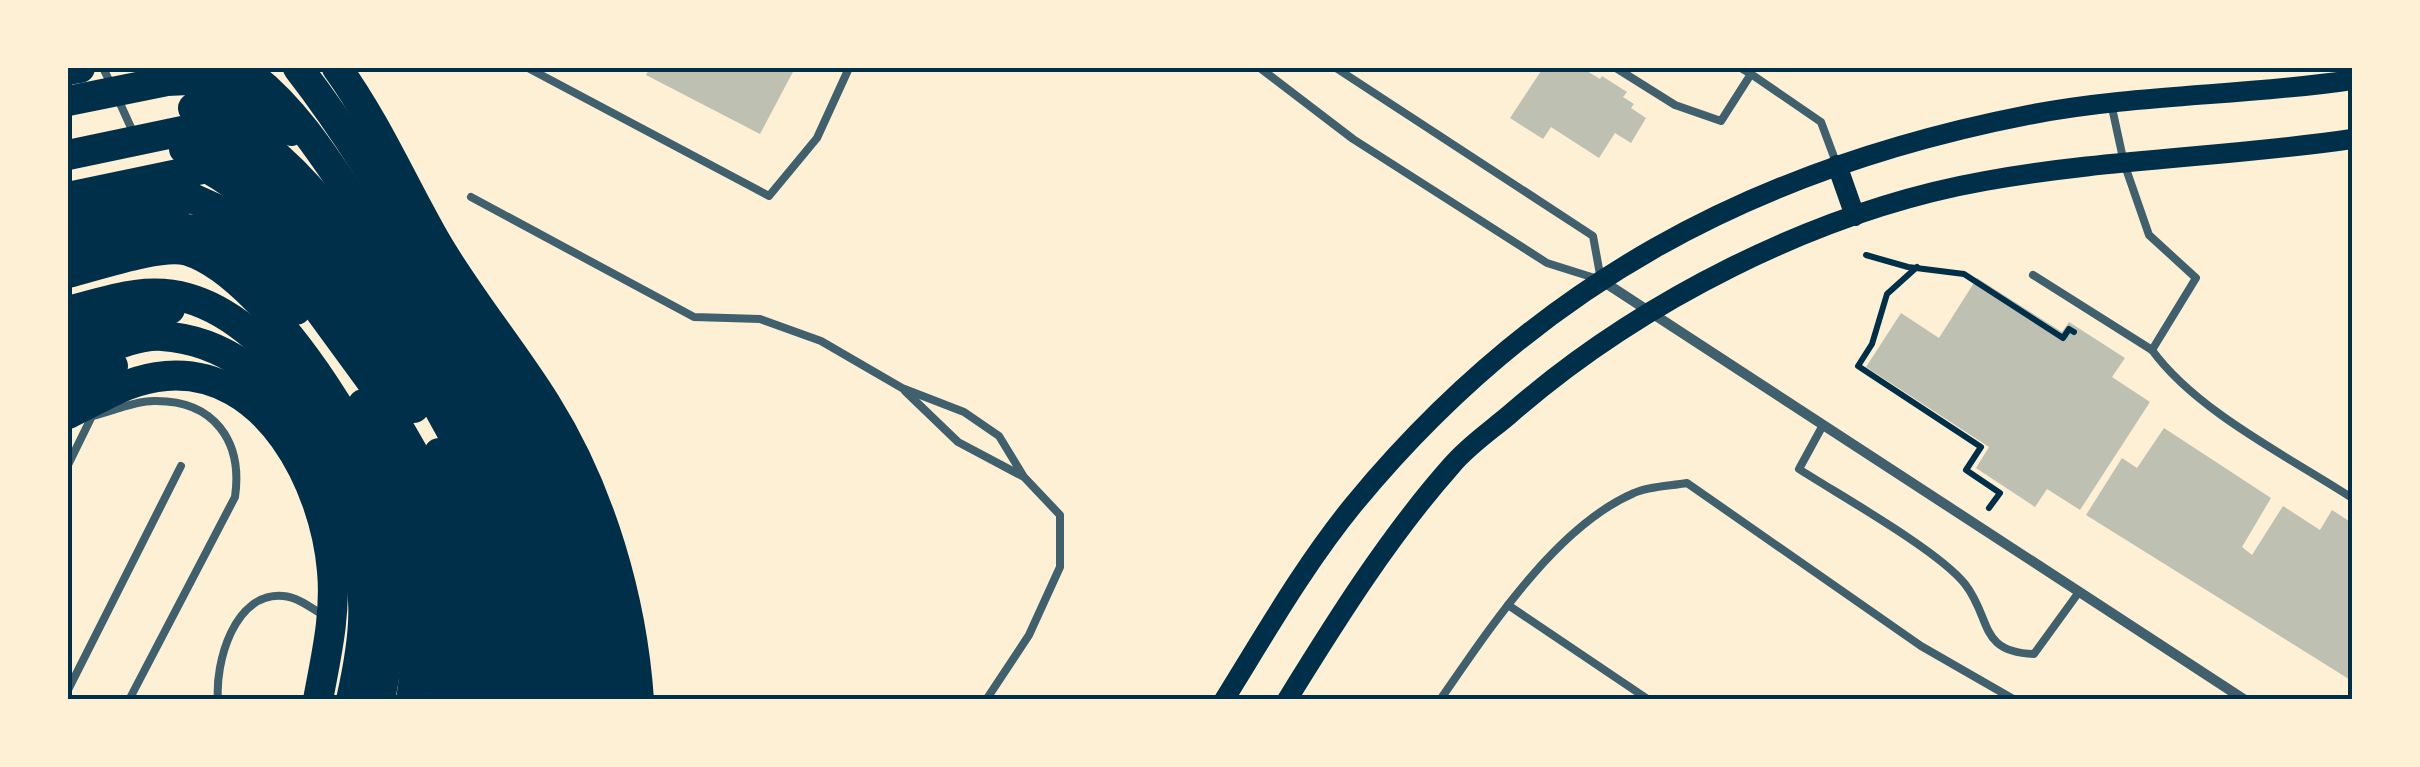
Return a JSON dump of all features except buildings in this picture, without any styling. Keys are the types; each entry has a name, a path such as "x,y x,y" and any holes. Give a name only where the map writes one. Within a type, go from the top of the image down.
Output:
{"highway":[{"path":"68,70 80,68"},
{"path":"68,313 127,265 197,68"},
{"path":"298,68 340,122 463,326 536,433 573,518 608,658 610,700"},
{"path":"337,68 367,108 436,240 547,406 598,508 636,650 639,700"},
{"path":"68,88 127,265"},
{"path":"68,337 127,265 238,112 269,89 315,146 517,449 550,526 582,657 582,700"},
{"path":"68,101 127,265"},
{"path":"68,364 127,265 238,112"},
{"path":"238,112 340,122"},
{"path":"238,112 255,199 298,242 396,376 456,484 477,546 499,663 498,700"},
{"path":"238,112 268,176 306,218 413,363 475,475 500,538 524,662 524,700"},
{"path":"238,112 310,184 429,350 497,466 524,533 552,659 552,700"},
{"path":"68,114 170,375 214,382 248,398 281,434 316,494 332,568 333,622 318,700"},
{"path":"68,134 127,265"},
{"path":"68,155 127,265"},
{"path":"68,175 127,265"},
{"path":"68,197 192,342 207,345 255,371 308,435 341,498 355,542 363,604 351,700"},
{"path":"68,222 127,265 224,314 264,344 326,423 366,504 384,564 388,661 380,700"},
{"path":"68,273 127,265 228,242 254,260 278,285 360,400 414,500 432,556 450,699"},
{"path":"68,245 127,265"},
{"path":"68,290 127,265 186,251 246,288 265,306 342,411 388,501 409,561 412,689"}],"main road":[{"path":"1224,700 1352,507 1423,426 1502,350 1600,280 1707,218 1837,165 2030,115 2324,76 2352,80"},
{"path":"1287,700 1376,562 1454,463 1559,371 1650,312 1812,231 1984,181 2352,139"},
{"path":"1837,165 1855,216"}],"street":[{"path":"1600,280 2245,700"}],"lane":[{"path":"528,68 769,196 816,138 849,68"},
{"path":"1260,68 1354,139 1546,264 1600,280 1593,236 1336,68"},
{"path":"1616,68 1674,105 1720,121 1752,74"},
{"path":"1740,68 1821,122 1837,165"},
{"path":"2111,103 2124,163 2149,235 2196,278 2152,350"},
{"path":"471,196 694,317 760,319 821,340 902,388 964,412 999,436 1024,477 1060,515 1060,567 1030,635 986,700"},
{"path":"68,465 127,265"},
{"path":"127,265 152,400 200,407 227,436 239,467 234,497 129,700"},
{"path":"2033,275 2152,350 2170,375 2352,498"},
{"path":"902,388 958,442 1024,477"},
{"path":"1823,425 1800,469 1964,583 1990,638 2008,653 2034,654 2079,592"},
{"path":"68,690 181,466"},
{"path":"1440,700 1508,605 1567,538 1634,492 1687,483 1921,646 2016,700"},
{"path":"218,700 219,654 250,609 268,597 285,596 302,602 388,661 412,689 450,699"},
{"path":"1508,605 1648,700"}],"path":[{"path":"1866,255 1964,274 2063,338 2069,328 2082,337"},
{"path":"1917,267 1888,294 1872,344 1858,366 1982,447 1966,470 2000,493 1977,525"}]}
